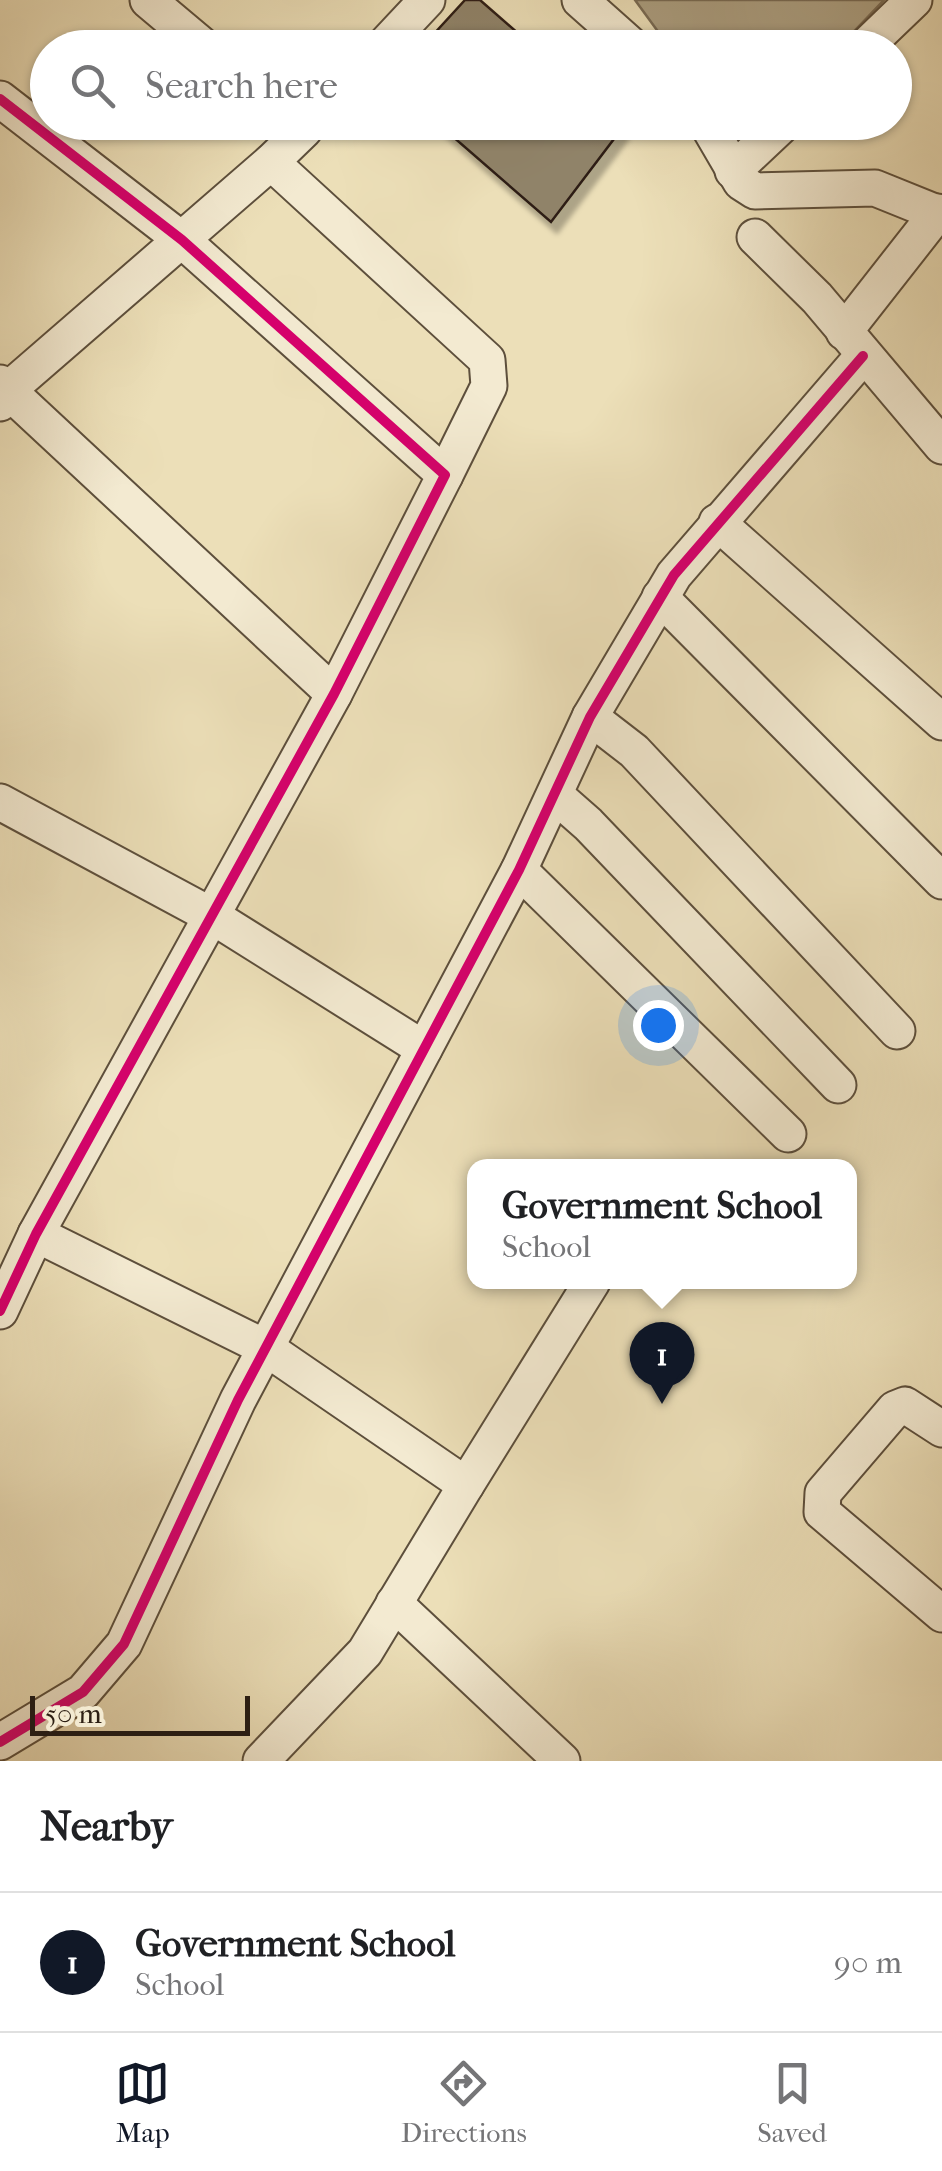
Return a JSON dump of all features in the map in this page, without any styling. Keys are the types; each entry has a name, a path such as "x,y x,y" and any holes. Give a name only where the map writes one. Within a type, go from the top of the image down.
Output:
{"street":[{"path":"148,0 184,30"},
{"path":"580,0 614,30"},
{"path":"883,30 914,0"},
{"path":"395,30 414,4"},
{"path":"0,100 30,123"},
{"path":"52,140 182,240 446,475"},
{"path":"290,140 271,162 3,392 334,694"},
{"path":"0,1742 83,1692 124,1644 266,1348 519,870 590,717 660,597 854,344 940,214 875,188 755,191 733,171 716,140"},
{"path":"733,171 765,140"},
{"path":"0,1310 36,1234 334,694 489,386 488,360 271,162"},
{"path":"755,238 817,298 942,446"},
{"path":"717,522 942,722"},
{"path":"660,597 942,881"},
{"path":"590,717 634,751 897,1031"},
{"path":"555,795 588,824 838,1085"},
{"path":"0,802 212,916 424,1049"},
{"path":"519,870 788,1134"},
{"path":"36,1234 266,1348 466,1486"},
{"path":"261,1761 364,1652 588,1289"},
{"path":"942,1428 904,1405 895,1409 823,1493 820,1503 822,1512 942,1614"},
{"path":"394,1602 562,1761"}],"shaded area":[{"path":"635,0 884,0 855,30 657,30"}],"building":[{"path":"465,0 480,0 514,30 438,30"},
{"path":"457,140 613,140 551,222"}],"cycle path":[{"path":"0,99 30,122"},
{"path":"0,1311 36,1234 334,694 445,475 182,240 53,140"},
{"path":"0,1742 83,1692 124,1644 238,1400 519,870 590,717 674,575 863,356"}],"place":[{"name":"Government School","path":"662,1404"}]}
